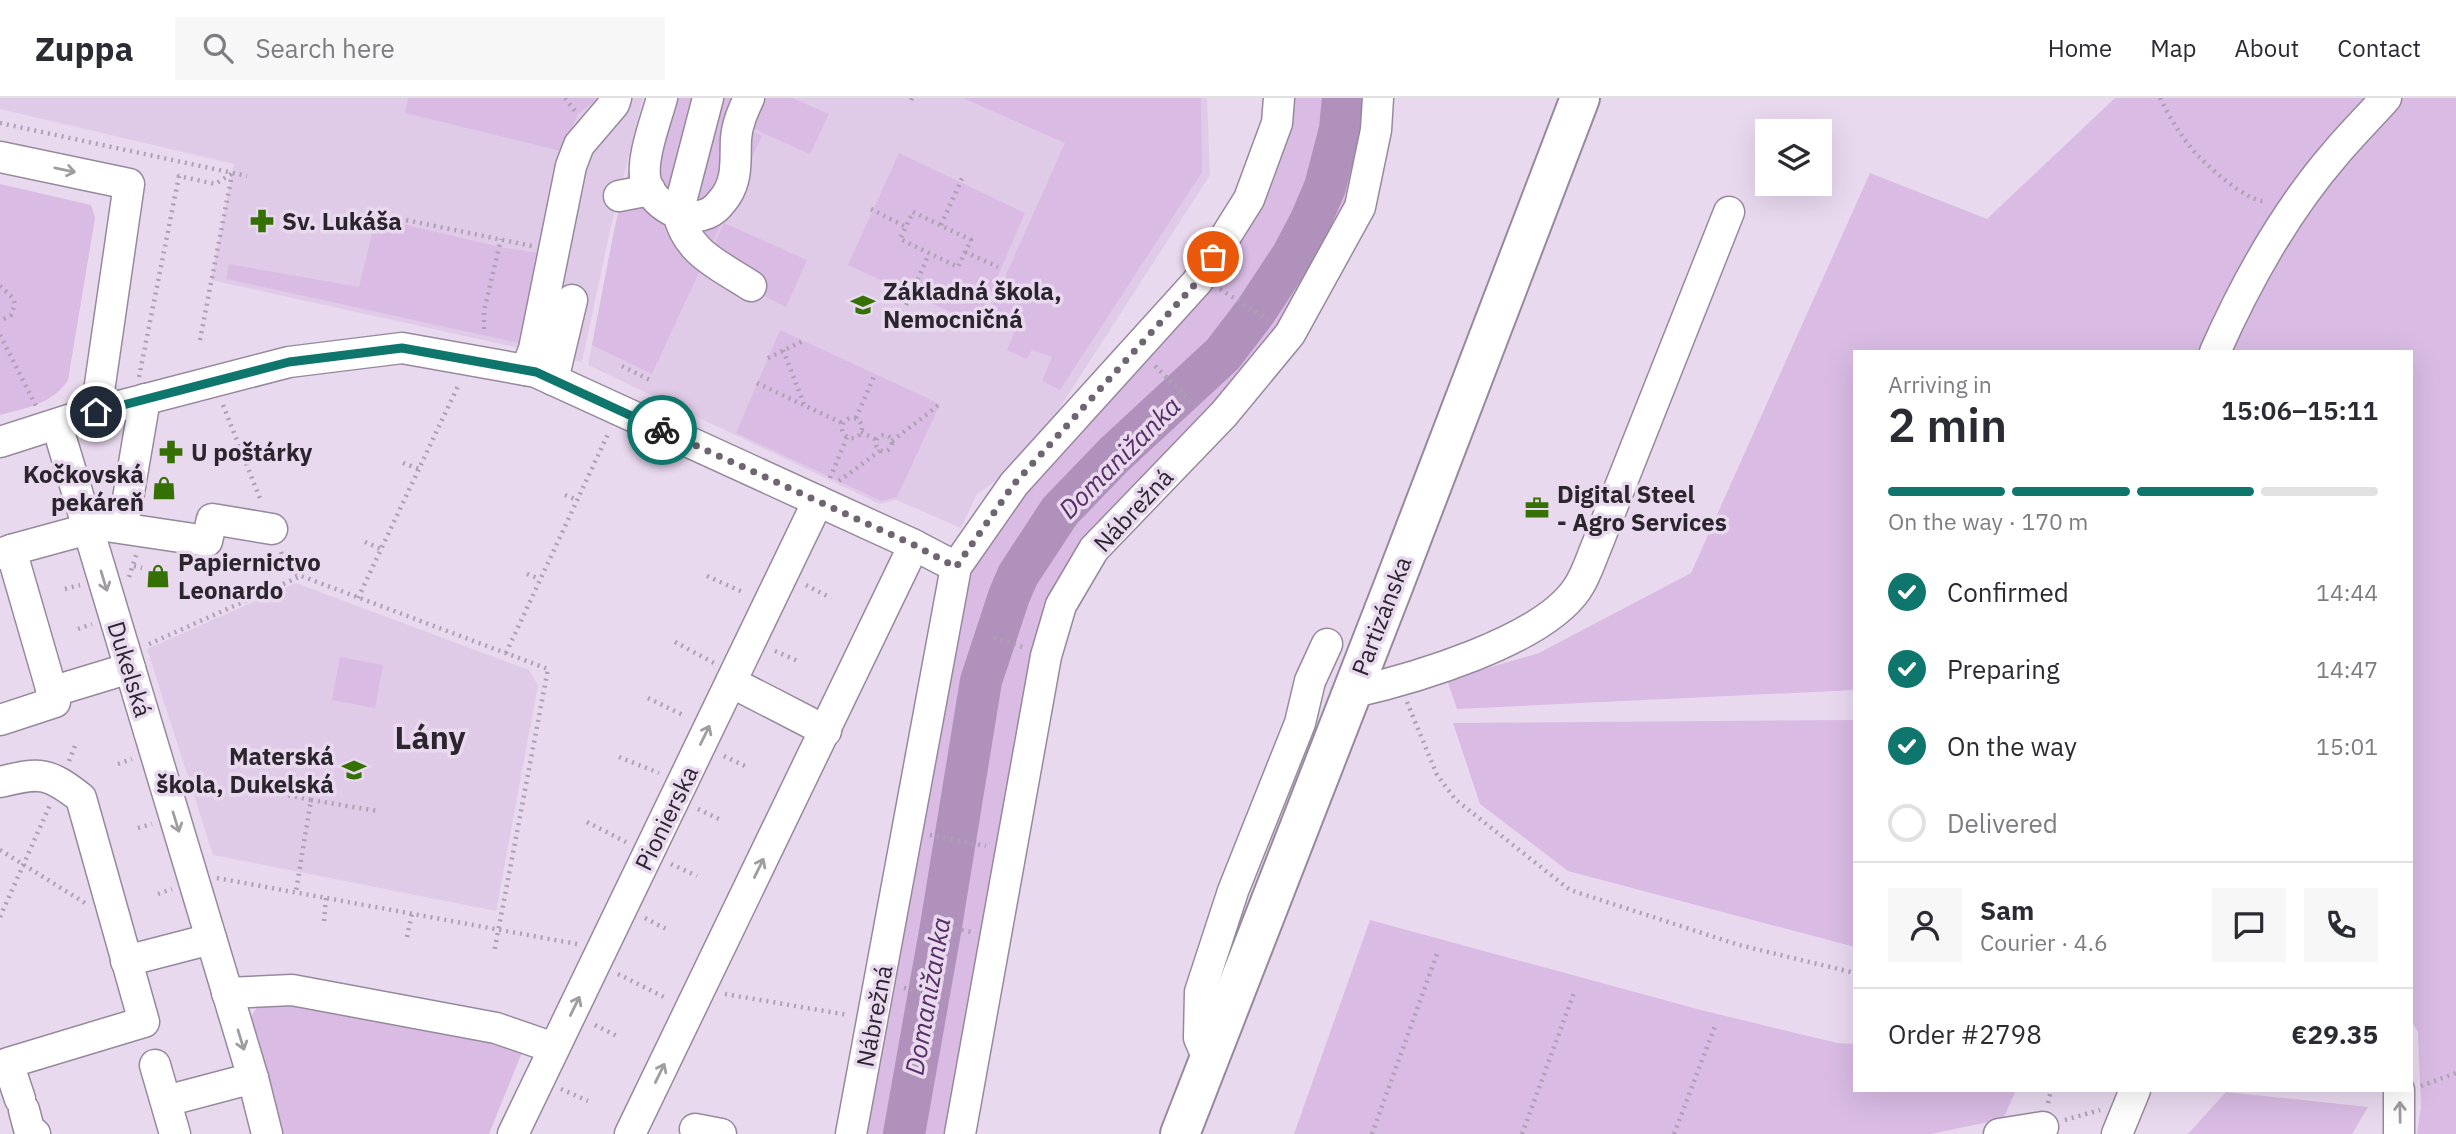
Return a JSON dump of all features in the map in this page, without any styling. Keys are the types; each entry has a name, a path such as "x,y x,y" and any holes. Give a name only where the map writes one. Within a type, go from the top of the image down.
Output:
{"main road":[{"name":"Partizánska","path":"1181,1134 1575,111"}],"street":[{"path":"540,375 534,349 571,166 579,145 614,104 616,98"},
{"path":"662,98 645,163 646,181 665,208 696,215 707,214 716,209 731,187 736,169 736,139 740,116 749,98"},
{"path":"708,98 678,213 682,229 693,245 705,257 751,286"},
{"path":"0,442 47,416 96,412 142,389 289,362 402,348 540,375 829,487 914,545 956,567 1014,484 1201,276 1249,199 1277,123 1279,98"},
{"name":"Nábrežná","path":"960,1134 1046,656 1061,606 1094,549 1214,424 1290,334 1360,207 1376,130 1378,98"},
{"path":"1575,111 1597,98"},
{"path":"2216,350 2235,307 2281,226 2333,155 2386,98"},
{"path":"653,132 736,139"},
{"path":"0,157 129,184 96,412"},
{"path":"619,196 650,190"},
{"path":"1351,694 1399,682 1503,642 1549,616 1577,589 1597,545 1728,212"},
{"path":"540,375 572,300"},
{"path":"126,510 142,389"},
{"name":"Dukelská","path":"47,416 70,469 253,1078 267,1134"},
{"name":"Pionierska","path":"513,1134 544,1045 606,961 723,673 829,487"},
{"path":"0,720 55,702 6,552 87,526 207,541 212,519 272,529"},
{"path":"630,1134 914,545"},
{"name":"Nábrežná","path":"851,1134 956,567"},
{"path":"1209,1060 1199,1038 1200,992 1233,891 1300,723 1310,681 1327,644"},
{"path":"51,692 128,661"},
{"path":"723,673 826,731"},
{"path":"0,782 28,775 50,776 81,798 175,1134"},
{"path":"126,961 211,939"},
{"path":"227,993 292,990 496,1028 544,1045"},
{"path":"26,1114 8,1063 144,1022"},
{"path":"166,1101 253,1078"},
{"path":"2399,1092 2399,1134"},
{"path":"2117,1134 2132,1098"},
{"path":"1999,1134 2043,1127"}],"path":[{"path":"565,98 578,114"},
{"path":"2160,98 2193,151 2238,190 2260,202 2269,200"},
{"path":"0,123 247,176"},
{"path":"200,340 233,173"},
{"path":"142,389 179,176 215,184 233,173"},
{"path":"941,225 964,174"},
{"path":"871,209 906,226"},
{"path":"372,212 502,239 484,311 484,329"},
{"path":"913,212 971,240 958,267 900,239 906,226 913,212"},
{"path":"965,252 998,267"},
{"path":"906,305 929,254"},
{"path":"1201,276 1255,312"},
{"path":"0,286 13,298 15,304 10,315 0,321"},
{"path":"0,335 47,416"},
{"path":"768,358 803,341"},
{"path":"1137,349 1214,424"},
{"path":"783,350 804,405"},
{"path":"622,366 652,381"},
{"path":"856,418 875,374"},
{"path":"358,598 461,380"},
{"path":"757,383 842,424"},
{"path":"220,396 288,571 548,669 494,953"},
{"path":"829,487 881,450 890,449 892,441 940,404"},
{"path":"856,418 861,423 861,432 856,437 847,437 841,430 842,424 847,419 856,418"},
{"path":"506,653 611,427"},
{"path":"861,432 877,440"},
{"path":"877,440 885,435 892,441"},
{"path":"829,487 847,437"},
{"path":"877,440 881,450"},
{"path":"403,463 419,469"},
{"path":"565,495 577,500"},
{"path":"365,542 382,549"},
{"path":"134,566 142,568"},
{"path":"527,574 540,579"},
{"path":"128,661 302,576"},
{"path":"707,576 749,595"},
{"path":"799,582 831,598"},
{"path":"675,642 723,673"},
{"path":"768,647 800,662"},
{"path":"1399,682 1437,775 1456,800 1570,890 1739,945 1853,973"},
{"path":"648,698 689,718"},
{"path":"0,917 75,746"},
{"path":"716,753 749,768"},
{"path":"619,757 663,775"},
{"path":"254,788 378,811"},
{"path":"296,891 311,800"},
{"path":"691,805 723,821"},
{"path":"587,822 630,844"},
{"path":"907,831 1011,851"},
{"path":"0,850 115,922"},
{"path":"664,861 697,876"},
{"path":"192,876 224,878 574,942 606,961 695,1000 873,1020"},
{"path":"324,921 326,897"},
{"path":"407,937 412,913"},
{"path":"638,915 670,931"},
{"path":"1372,1134 1437,954"},
{"path":"1522,1134 1575,990"},
{"path":"587,1021 619,1037"},
{"path":"1674,1134 1715,1026"},
{"path":"2413,1089 2456,1073"},
{"path":"557,1087 588,1101"},
{"path":"2051,1092 2043,1127 2132,1098"}],"shaded area":[{"path":"0,98 643,98 611,226 582,362 211,280 234,164 0,109"},
{"path":"408,98 599,98 578,114 561,151 405,113"},
{"path":"646,98 760,98 746,128 762,136 652,374 592,345 615,226"},
{"name":"Základná škola, Nemocničná","path":"760,98 1207,98 1210,175 1026,460 977,494 961,528 896,500 880,504 588,365 615,226 762,137 746,128"},
{"path":"763,98 792,98 829,114 810,154 750,127"},
{"path":"963,98 1201,98 1202,172 1060,390 1042,381 1052,357 1032,350 1027,359 1007,350 1016,328 988,315 1065,143"},
{"path":"1279,98 1378,98 1360,207 1290,334 1061,605 960,1134 851,1134 956,567 1197,282"},
{"path":"2115,98 2456,98 2456,1134 2417,1134 2421,1108 2418,1032 2413,1024 2413,350 1853,350 1853,690 1457,709 1447,680 1539,653 1691,573 1870,173 1987,219"},
{"path":"899,153 1025,213 977,324 848,265"},
{"path":"0,184 91,205 95,218 68,380 55,395 46,400 0,415"},
{"path":"376,218 505,248 548,254 528,345 226,279 229,264 359,287"},
{"path":"724,223 807,260 786,307 750,289 757,271 753,273 712,249"},
{"path":"780,330 940,404 897,497 881,501 736,433"},
{"name":"Materská škola, Dukelská","path":"296,583 529,670 538,685 496,911 213,855 147,649"},
{"path":"340,657 383,665 375,708 332,700"},
{"path":"1853,720 1853,946 1568,871 1480,804 1453,723"},
{"path":"1370,920 1701,1010 1837,1043 1853,1044 1853,1092 2015,1092 2003,1119 1931,1134 1294,1134"},
{"path":"261,1001 295,1001 488,1035 523,1050 489,1134 275,1134 247,1023"},
{"path":"2226,1092 2368,1107 2352,1134 2188,1134"}],"waterway":[{"name":"Domanižanka","path":"904,1134 981,681 1009,596 1018,575 1060,511 1114,455 1223,354 1255,312 1292,256 1325,187 1340,129 1343,98"}],"way so far":[{"path":"662,430 914,545 956,567 1014,484 1197,282 1213,257"}],"place":[{"name":"Sv. Lukáša","path":"262,221"},
{"name":"Základná škola, Nemocničná","path":"863,305"},
{"name":"U poštárky","path":"171,452"},
{"name":"Kočkovská pekáreň","path":"164,488"},
{"name":"Digital Steel - Agro Services","path":"1537,508"},
{"name":"Papiernictvo Leonardo","path":"158,576"},
{"name":"Materská škola, Dukelská","path":"354,770"}],"district":[{"name":"Lány","path":"430,737"}],"route":[{"path":"96,412 289,362 402,348 536,372 662,430"}]}
